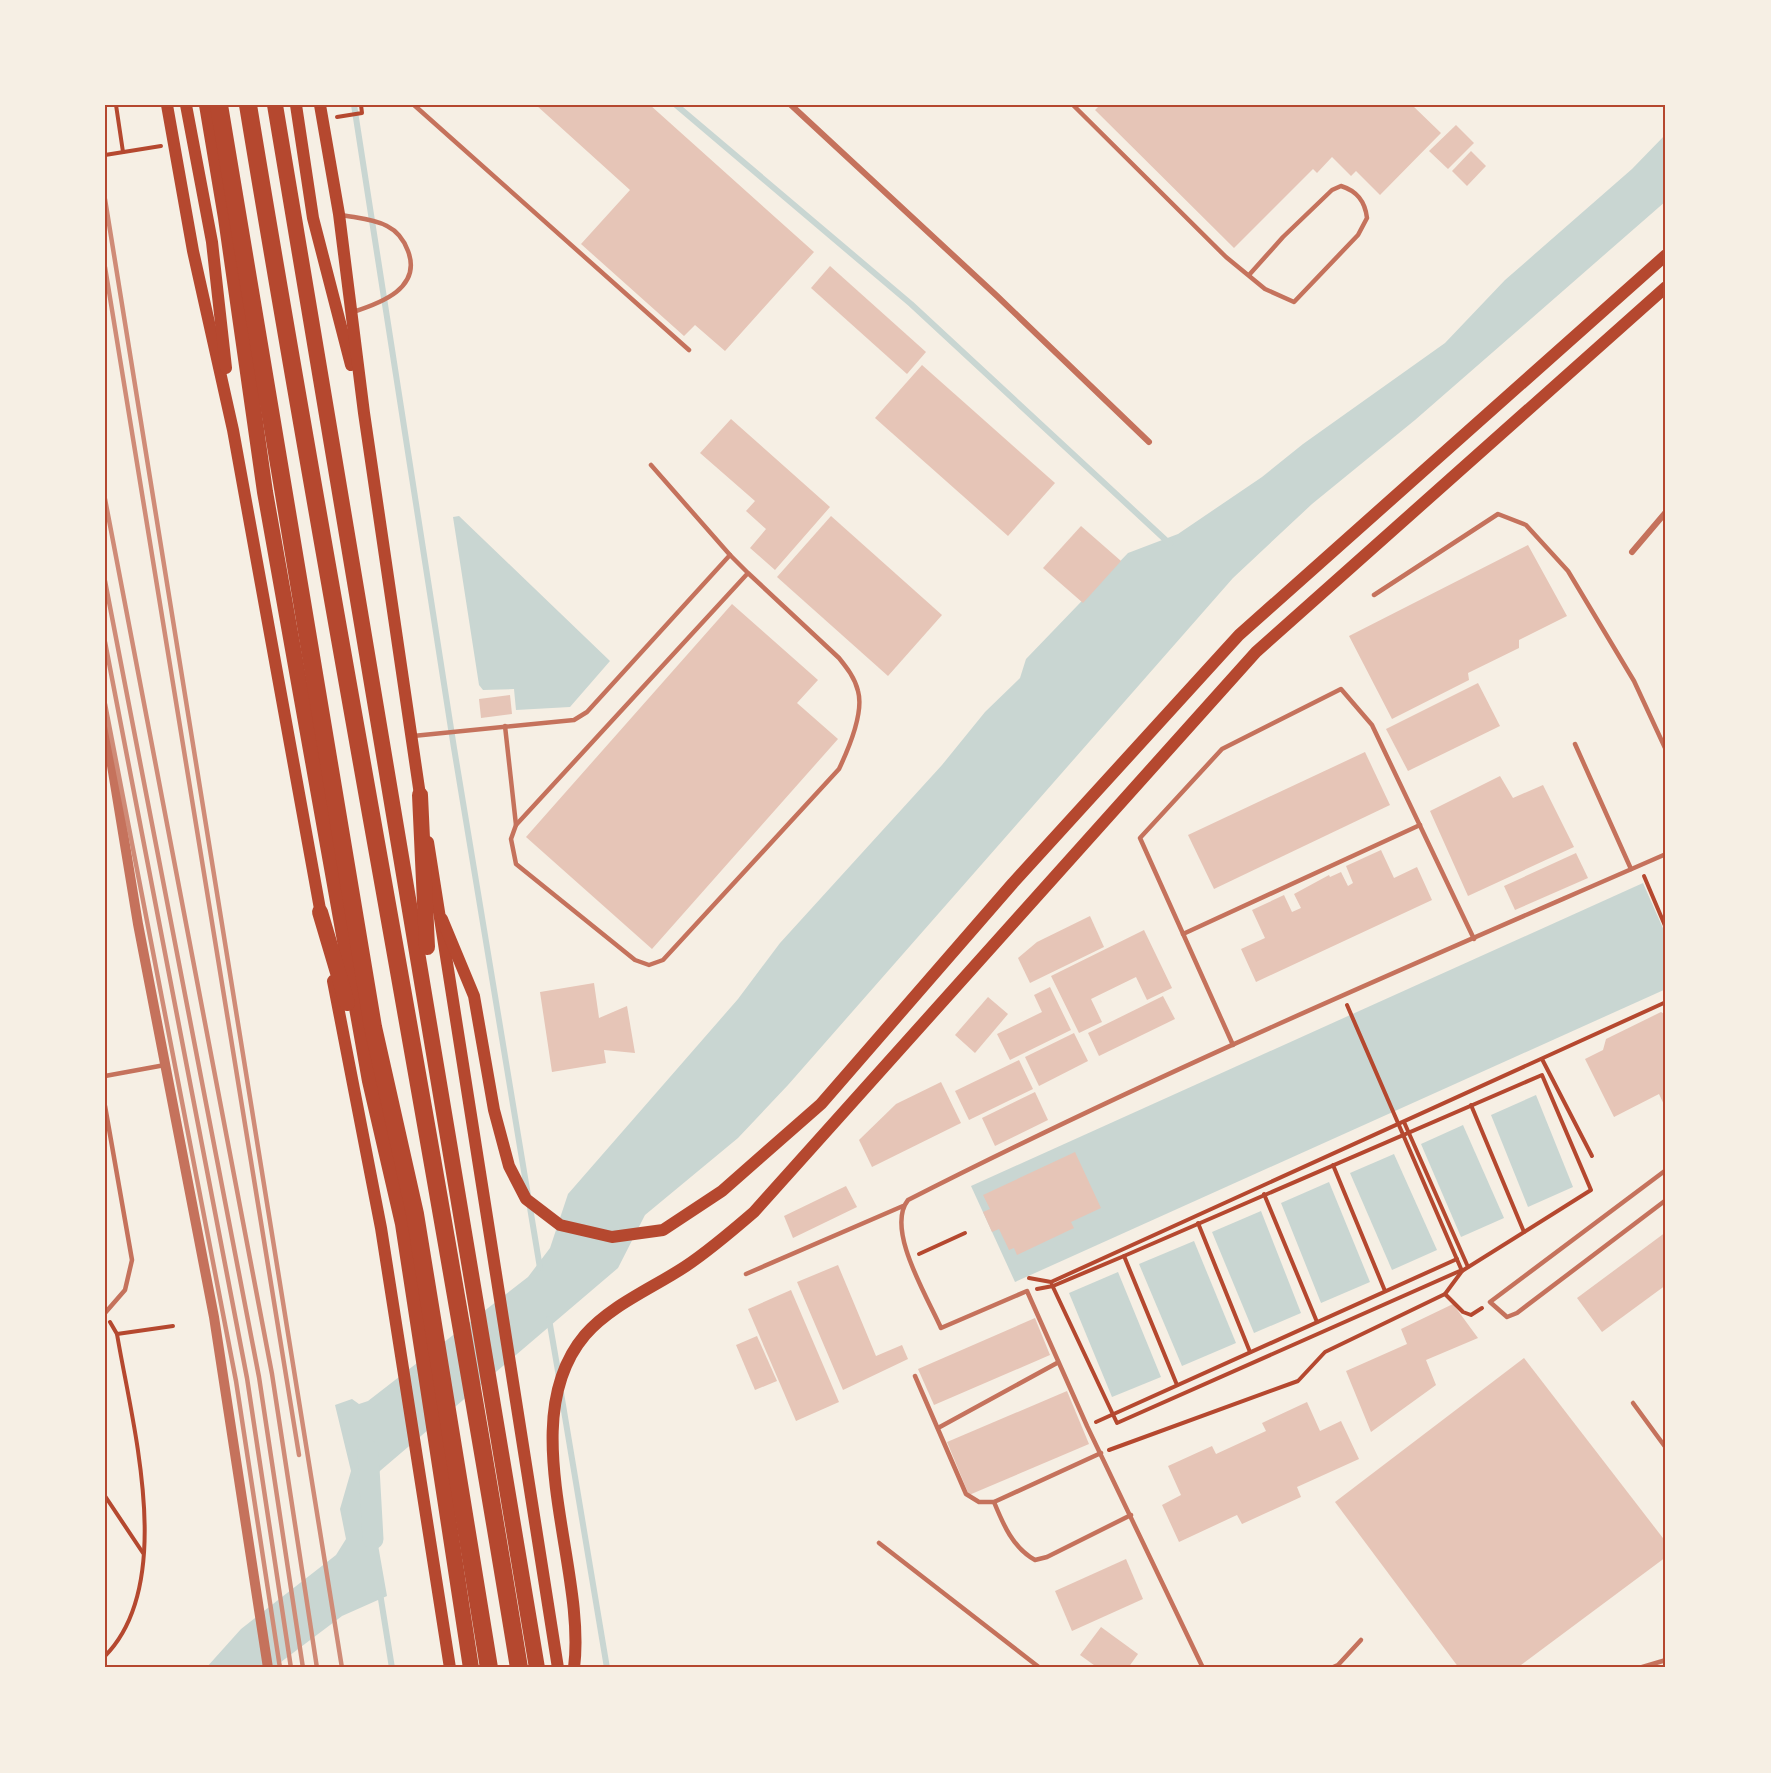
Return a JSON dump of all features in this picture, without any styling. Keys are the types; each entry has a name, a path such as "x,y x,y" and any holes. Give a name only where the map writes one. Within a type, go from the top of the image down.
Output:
{"highway":[{"path":"207,105 226,218 265,492 370,1081"},
{"path":"219,105 373,1027 415,1214 489,1668"},
{"path":"248,105 399,978 439,1185 519,1668"},
{"path":"275,105 431,1024 475,1304 537,1668"},
{"path":"420,795 431,1024"},
{"path":"320,912 370,1081 404,1224 471,1668"}],"main road":[{"path":"166,105 193,251 232,430 320,912 381,1228 450,1668"},
{"path":"186,105 212,242 232,430"},
{"path":"296,105 313,218 364,413"},
{"path":"320,105 339,214 364,413 420,795 442,919 558,1668"},
{"path":"442,919 474,996 494,1110 509,1166 526,1199 560,1225 612,1237 663,1230 722,1191 821,1104 1013,883 1239,635 1666,255"},
{"path":"574,1668 578,1641 560,1515 552,1417 562,1371 585,1335 619,1307 721,1240 754,1212 1256,652 1666,287"}],"street":[{"path":"791,105 997,296 1149,442"},
{"path":"1632,552 1666,512"},
{"path":"105,723 138,924 214,1317 268,1668"}],"lane":[{"path":"414,105 689,350"},
{"path":"1073,105 1226,257 1265,289 1294,302 1358,235 1367,218 1361,199 1349,189 1341,186 1332,190 1283,237 1249,275"},
{"path":"339,214 382,224 402,238 409,253 410,267 407,281 390,298 351,313"},
{"path":"651,465 730,555 838,658 852,674 859,693 850,745 839,769 663,960 649,965 634,960 516,864 511,839 516,825 748,573"},
{"path":"1374,595 1498,514 1526,525 1568,571 1634,681 1666,750"},
{"path":"412,736 562,722 587,712 730,555"},
{"path":"1233,1045 1140,838 1222,749 1341,689 1372,725 1474,939"},
{"path":"505,726 516,825"},
{"path":"1575,744 1631,869"},
{"path":"1183,934 1420,825"},
{"path":"746,1274 903,1206 908,1200 1007,1149 1233,1045 1666,854"},
{"path":"105,1076 165,1065"},
{"path":"105,1106 132,1260 125,1290 105,1314"},
{"path":"1666,1170 1490,1302 1507,1317 1517,1313 1666,1200"},
{"path":"903,1206 901,1237 941,1328 1028,1291 1087,1426 1203,1668"},
{"path":"938,1428 1058,1363"},
{"path":"915,1376 966,1494 979,1502 994,1502 1101,1453"},
{"path":"1633,1402 1666,1448"},
{"path":"994,1502 1009,1534 1027,1556 1035,1560 1047,1557 1131,1515"},
{"path":"879,1544 1040,1668"},
{"path":"1331,1668 1338,1665 1361,1640"},
{"path":"1640,1668 1666,1660"}],"path":[{"path":"116,105 123,152"},
{"path":"1640,865 1666,928"},
{"path":"1343,996 1462,1271"},
{"path":"1020,1283 1030,1278 1052,1284 1666,1002"},
{"path":"1542,1059 1592,1156"},
{"path":"1028,1291 1124,1256 1401,1134 1542,1076 1591,1190 1462,1271 1117,1423 1052,1284"},
{"path":"1471,1105 1524,1232"},
{"path":"1404,1122 1468,1267"},
{"path":"1332,1164 1385,1292"},
{"path":"1264,1194 1317,1322"},
{"path":"1198,1223 1250,1352"},
{"path":"910,1258 965,1233"},
{"path":"1124,1256 1178,1385"},
{"path":"1087,1426 1457,1259"},
{"path":"1101,1453 1298,1381 1325,1352 1445,1294 1462,1271"},
{"path":"1445,1294 1463,1312 1471,1315 1490,1302"},
{"path":"105,1314 117,1334 145,1505 141,1580 128,1623 115,1646 105,1656"},
{"path":"117,1334 173,1326"},
{"path":"105,1497 143,1554"}],"shaded area":[{"path":"1666,134 1666,201 1415,420 1312,504 1233,578 788,1085 738,1138 645,1215 618,1268 367,1482 387,1596 342,1616 273,1668 206,1668 241,1629 336,1555 346,1539 340,1509 351,1471 335,1405 352,1399 359,1404 368,1401 528,1277 550,1248 568,1194 738,999 780,943 942,765 985,712 1020,678 1026,659 1128,553 1178,534 1262,477 1303,444 1445,343 1505,280 1632,169"},
{"path":"459,516 610,661 570,707 516,710 514,689 483,690 479,685 453,517"},
{"path":"1643,883 1666,935 1666,989 1015,1282 971,1186"},
{"path":"1536,1095 1573,1187 1528,1207 1491,1115"},
{"path":"1463,1125 1504,1218 1461,1237 1421,1144"},
{"path":"1394,1154 1437,1250 1392,1270 1350,1173"},
{"path":"1329,1182 1370,1282 1321,1303 1281,1203"},
{"path":"1261,1211 1301,1313 1254,1333 1212,1232"},
{"path":"1194,1241 1236,1343 1182,1366 1139,1264"},
{"path":"1118,1272 1161,1377 1112,1397 1069,1293"}],"building":[{"path":"536,105 650,105 814,252 725,351 695,325 684,336 581,244 630,190"},
{"path":"1100,105 1412,105 1441,133 1380,195 1356,171 1351,176 1332,157 1317,173 1313,169 1234,248 1095,110"},
{"path":"1456,125 1474,143 1448,169 1429,151"},
{"path":"1471,151 1486,166 1467,186 1452,171"},
{"path":"830,266 926,352 907,374 811,288"},
{"path":"922,365 1055,483 1008,536 875,418"},
{"path":"731,419 830,507 775,570 750,548 766,529 746,511 755,501 700,453"},
{"path":"831,516 942,615 888,676 777,577"},
{"path":"1081,526 1121,561 1083,603 1043,568"},
{"path":"1528,545 1567,616 1519,640 1519,648 1468,673 1469,680 1392,719 1349,636"},
{"path":"732,604 818,680 797,703 838,739 652,949 526,837"},
{"path":"1478,683 1500,726 1408,771 1386,729"},
{"path":"510,695 512,714 481,718 479,699"},
{"path":"1365,752 1390,805 1214,889 1188,835"},
{"path":"1500,776 1513,798 1543,785 1574,847 1468,896 1430,811"},
{"path":"1381,850 1394,878 1417,867 1432,900 1256,982 1241,949 1265,938 1252,910 1284,895 1292,912 1301,908 1294,894 1329,875 1330,877 1341,872 1348,886 1353,883 1346,866"},
{"path":"1576,853 1588,878 1515,910 1504,886"},
{"path":"1090,916 1104,947 1030,983 1018,958 1037,942"},
{"path":"1144,930 1172,988 1147,1000 1136,977 1091,999 1102,1022 1079,1033 1051,976"},
{"path":"594,983 599,1018 627,1006 635,1053 604,1050 606,1063 552,1072 540,992"},
{"path":"1050,987 1071,1030 1010,1060 997,1034 1042,1012 1034,995"},
{"path":"1163,996 1175,1019 1099,1056 1088,1033"},
{"path":"988,997 1008,1014 975,1053 955,1035"},
{"path":"1661,1012 1666,1015 1666,1109 1659,1094 1614,1117 1585,1059 1603,1050 1606,1039"},
{"path":"1074,1033 1088,1061 1039,1086 1025,1057"},
{"path":"1019,1060 1033,1089 969,1120 955,1091"},
{"path":"941,1082 961,1123 872,1167 859,1140 896,1104"},
{"path":"1035,1092 1048,1120 995,1146 982,1118"},
{"path":"1075,1152 1101,1208 1071,1222 1074,1228 1017,1255 1014,1248 1009,1250 999,1229 992,1232 983,1212 990,1209 983,1195"},
{"path":"846,1186 857,1207 793,1238 784,1216"},
{"path":"1666,1232 1666,1285 1602,1332 1577,1298"},
{"path":"838,1265 876,1356 902,1345 908,1359 843,1390 797,1282"},
{"path":"791,1290 839,1402 796,1421 748,1309"},
{"path":"1453,1304 1478,1338 1426,1360 1436,1385 1371,1432 1346,1371 1407,1344 1401,1329"},
{"path":"1035,1318 1050,1355 934,1405 918,1369"},
{"path":"757,1336 777,1381 755,1390 736,1345"},
{"path":"1524,1358 1666,1542 1666,1557 1517,1668 1459,1668 1335,1502"},
{"path":"1067,1391 1089,1444 969,1495 947,1442"},
{"path":"1307,1402 1320,1431 1341,1421 1359,1459 1297,1487 1301,1497 1242,1524 1237,1515 1179,1542 1162,1505 1181,1495 1168,1466 1212,1446 1216,1454 1266,1431 1262,1423"},
{"path":"1126,1559 1143,1599 1072,1631 1055,1591"},
{"path":"1101,1627 1138,1654 1128,1668 1098,1668 1080,1655"}],"waterway":[{"path":"354,105 454,748 540,1268"},
{"path":"676,105 911,304 1170,544"},
{"path":"549,1319 559,1377"},
{"path":"561,1393 607,1668"},
{"path":"368,1450 373,1539"},
{"path":"380,1593 392,1668"}],"railway":[{"path":"105,199 342,1668"},
{"path":"105,267 299,1455"},
{"path":"105,499 272,1374 317,1668"},
{"path":"105,581 259,1377 303,1668"},
{"path":"105,642 247,1378 291,1668"},
{"path":"105,704 236,1381 280,1668"}]}
